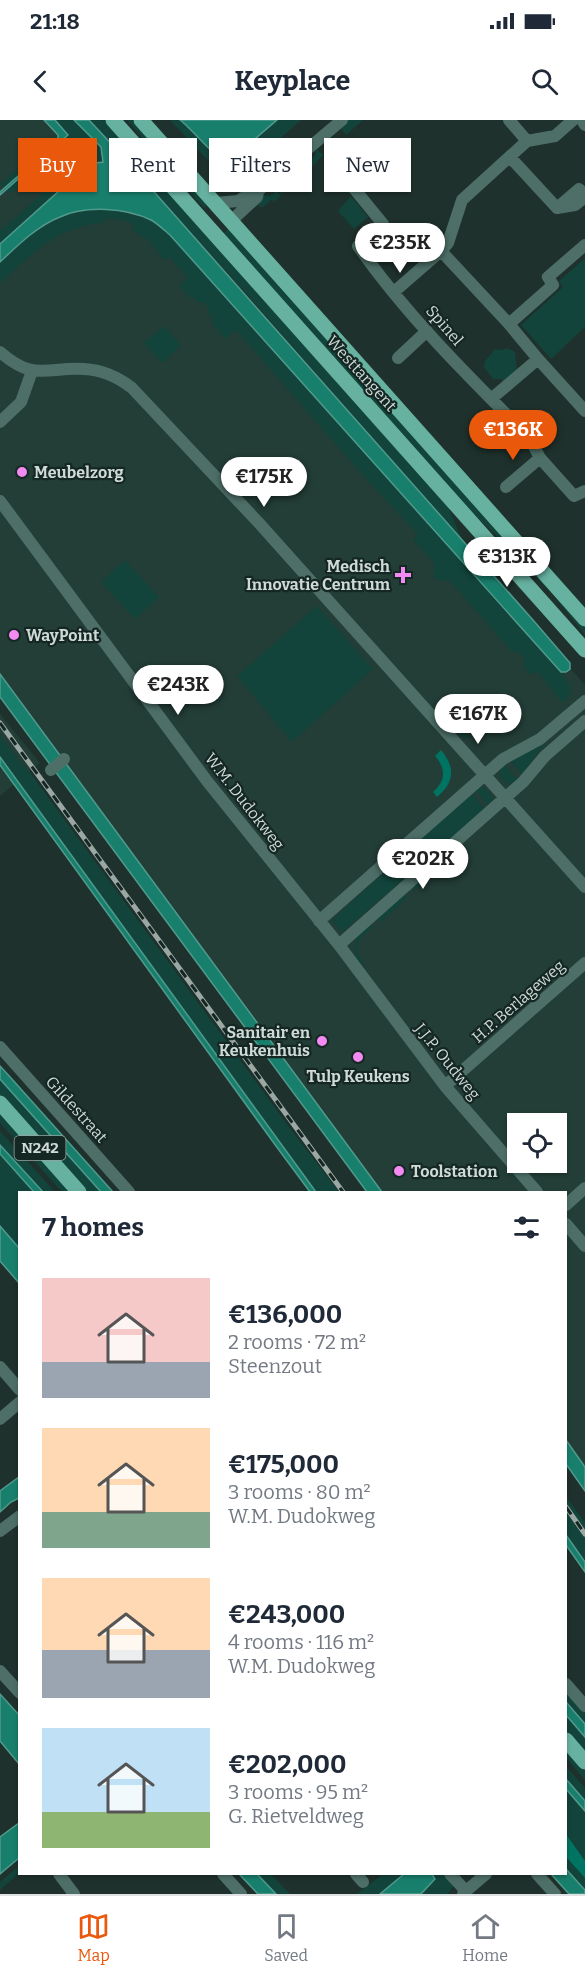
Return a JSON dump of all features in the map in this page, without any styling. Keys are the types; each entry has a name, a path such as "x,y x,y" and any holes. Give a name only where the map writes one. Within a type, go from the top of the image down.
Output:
{"main road":[{"name":"Westtangent","path":"113,120 585,650"},
{"name":"Westtangent","path":"141,120 585,619"},
{"name":"N242","path":"0,1103 78,1191"},
{"path":"567,1741 585,1762"}],"street":[{"path":"312,145 342,120"},
{"path":"509,120 527,141"},
{"path":"395,291 448,243 462,200 527,141 555,136 573,120"},
{"path":"582,120 585,125"},
{"path":"510,157 557,208 575,205 585,196"},
{"path":"216,203 238,201 253,192"},
{"path":"231,222 257,197 258,192"},
{"name":"Spinel","path":"357,192 383,224 358,246 428,331 529,437 540,458 574,496 585,492"},
{"path":"509,324 554,285 548,277 585,245"},
{"path":"441,251 585,411"},
{"path":"398,358 428,331"},
{"path":"0,352 14,363 32,371 95,370 112,376 132,388 258,522 585,887"},
{"path":"491,399 538,359"},
{"path":"0,422 21,402 32,371"},
{"path":"506,487 540,458"},
{"name":"W.M. Dudokweg","path":"0,501 207,781 339,945"},
{"path":"319,921 503,759 540,739 585,701"},
{"path":"339,945 525,780 545,756 585,721"},
{"path":"51,770 64,759"},
{"name":"J.J.P. Oudweg","path":"339,945 445,1086 536,1191"},
{"name":"H.P. Berlageweg","path":"445,1086 585,963"},
{"name":"Gildestraat","path":"0,1047 128,1191"},
{"path":"567,1204 585,1188"},
{"path":"567,1225 585,1246"},
{"path":"0,1368 18,1388"},
{"path":"0,1419 18,1404"},
{"path":"0,1531 18,1518"},
{"path":"0,1671 18,1691"},
{"path":"567,1685 585,1706"},
{"path":"60,1875 74,1894"},
{"path":"224,1875 241,1894"},
{"path":"451,1875 464,1893 485,1875"},
{"path":"538,1875 555,1894"}],"shaded area":[{"path":"0,120 82,120 109,149 109,192 148,192 241,293 585,685 585,1478 567,1452 567,1191 375,1191 0,681"},
{"path":"44,120 55,120 68,135 65,138 58,138 58,135"},
{"path":"55,120 74,120 92,138 64,138 68,135"},
{"path":"74,120 89,120 109,141 109,192 154,192 533,620 570,663 570,669 561,672 170,235 156,223 141,216 118,211 94,210 70,213 35,231 0,262 0,244 58,192 97,192 97,163 103,162 97,138 92,138"},
{"path":"89,120 104,120 120,138 109,138 109,142"},
{"path":"127,120 132,120 148,138 143,138"},
{"path":"170,120 180,120 209,147 209,162 197,149 197,138 187,138"},
{"path":"180,120 277,120 256,138 209,138 209,148"},
{"path":"277,120 301,120 281,138 257,138"},
{"path":"348,120 363,120 346,135 340,128"},
{"path":"97,143 101,147 103,162 97,163"},
{"path":"315,148 323,155 312,167 312,158 316,155"},
{"path":"18,168 18,187 11,193 0,184"},
{"path":"18,176 18,179 0,195 0,192"},
{"path":"45,192 58,192 0,244 0,231"},
{"path":"154,192 168,192 446,502 462,540"},
{"path":"190,192 197,192 208,204 204,208"},
{"path":"277,192 281,196 275,201 271,200 263,207 256,202 264,195 270,196"},
{"path":"351,196 368,217 354,229 338,211"},
{"path":"94,209 116,210 150,220 170,235 561,672 571,688 569,696 563,703 537,671 531,675 523,666 524,657 520,653 511,651 450,581 434,579 434,563 413,540 418,534 367,480 236,330 225,339 211,322 213,319 208,307 193,297 191,298 179,286 188,278 169,257 164,260 149,241 132,230 134,225 124,220 107,218 104,223 73,229 47,243 0,283 0,262 21,243 54,221"},
{"path":"229,228 585,628 585,635 554,596 462,503 222,235"},
{"path":"585,258 585,327 551,359 521,325 563,287 559,281"},
{"path":"164,326 181,345 162,363 144,343"},
{"path":"507,348 515,352 517,372 504,383 501,379 493,379 484,367 485,361 495,349"},
{"path":"125,560 159,597 135,619 101,582"},
{"path":"317,606 373,669 292,742 237,676"},
{"path":"0,674 381,1191 366,1191 0,697"},
{"path":"438,703 468,737 466,739 452,729 436,710"},
{"path":"0,714 40,763 0,796"},
{"path":"0,735 29,771 338,1191 315,1191 0,757"},
{"path":"546,741 522,774 510,760"},
{"path":"441,750 449,763 451,775 447,786 437,797 433,792 442,779 443,770 435,756"},
{"path":"0,757 315,1191 309,1191 0,765"},
{"path":"505,766 518,780 507,784 499,775 501,768"},
{"path":"479,787 491,794 493,802 490,807 475,789"},
{"path":"471,793 485,809 342,932 332,920"},
{"path":"454,850 459,851 413,892 414,887"},
{"path":"404,895 408,897 379,923 379,917"},
{"path":"373,927 358,943 358,952 364,964 361,966 356,955 355,943 360,933"},
{"path":"0,1066 112,1191 100,1191 0,1079"},
{"path":"0,1078 100,1191 85,1191 0,1096"},
{"path":"0,1114 69,1191 61,1191 0,1123"},
{"path":"0,1131 54,1191 42,1191 0,1145"},
{"path":"0,1145 42,1191 33,1191 0,1154"},
{"path":"0,1154 33,1191 18,1191 18,1247 0,1226"},
{"path":"0,1226 18,1247 18,1282 0,1261"},
{"path":"567,1441 585,1467 585,1491 567,1465"},
{"path":"18,1478 18,1498 0,1512 0,1491"},
{"path":"567,1497 585,1523 585,1562 567,1536"},
{"path":"567,1536 585,1562 585,1572 567,1546"},
{"path":"567,1692 585,1713 585,1724 567,1703"},
{"path":"0,1694 18,1714 18,1763 0,1741"},
{"path":"567,1703 585,1724 585,1737 567,1716"},
{"path":"567,1716 585,1737 585,1752 567,1732"},
{"path":"567,1750 585,1771 585,1780 567,1759"},
{"path":"567,1767 585,1788 585,1801 567,1780"},
{"path":"567,1780 585,1801 585,1811 567,1790"},
{"path":"567,1790 585,1811 585,1861 567,1835"},
{"path":"18,1824 18,1859 0,1874 0,1837"},
{"path":"567,1835 585,1861 585,1878 567,1858"},
{"path":"567,1858 585,1878 585,1890 567,1870"},
{"path":"18,1867 18,1874 0,1890 0,1882"},
{"path":"567,1870 585,1890 585,1894 569,1894 552,1875 567,1875"},
{"path":"240,1875 258,1875 276,1894 258,1894"},
{"path":"258,1875 272,1875 290,1894 276,1894"},
{"path":"382,1875 403,1875 380,1894 357,1894"},
{"path":"403,1875 433,1875 435,1879 421,1894 380,1894"},
{"path":"433,1875 445,1875 454,1885 448,1894 421,1894 435,1879"}],"railway":[{"path":"0,723 342,1191"},
{"path":"567,1508 585,1534"}],"place":[{"name":"Meubelzorg","path":"22,472"},
{"name":"Medisch Innovatie Centrum","path":"403,575"},
{"name":"WayPoint","path":"14,635"},
{"name":"Sanitair en Keukenhuis","path":"322,1041"},
{"name":"Tulp Keukens","path":"358,1057"},
{"name":"Toolstation","path":"399,1171"}]}
